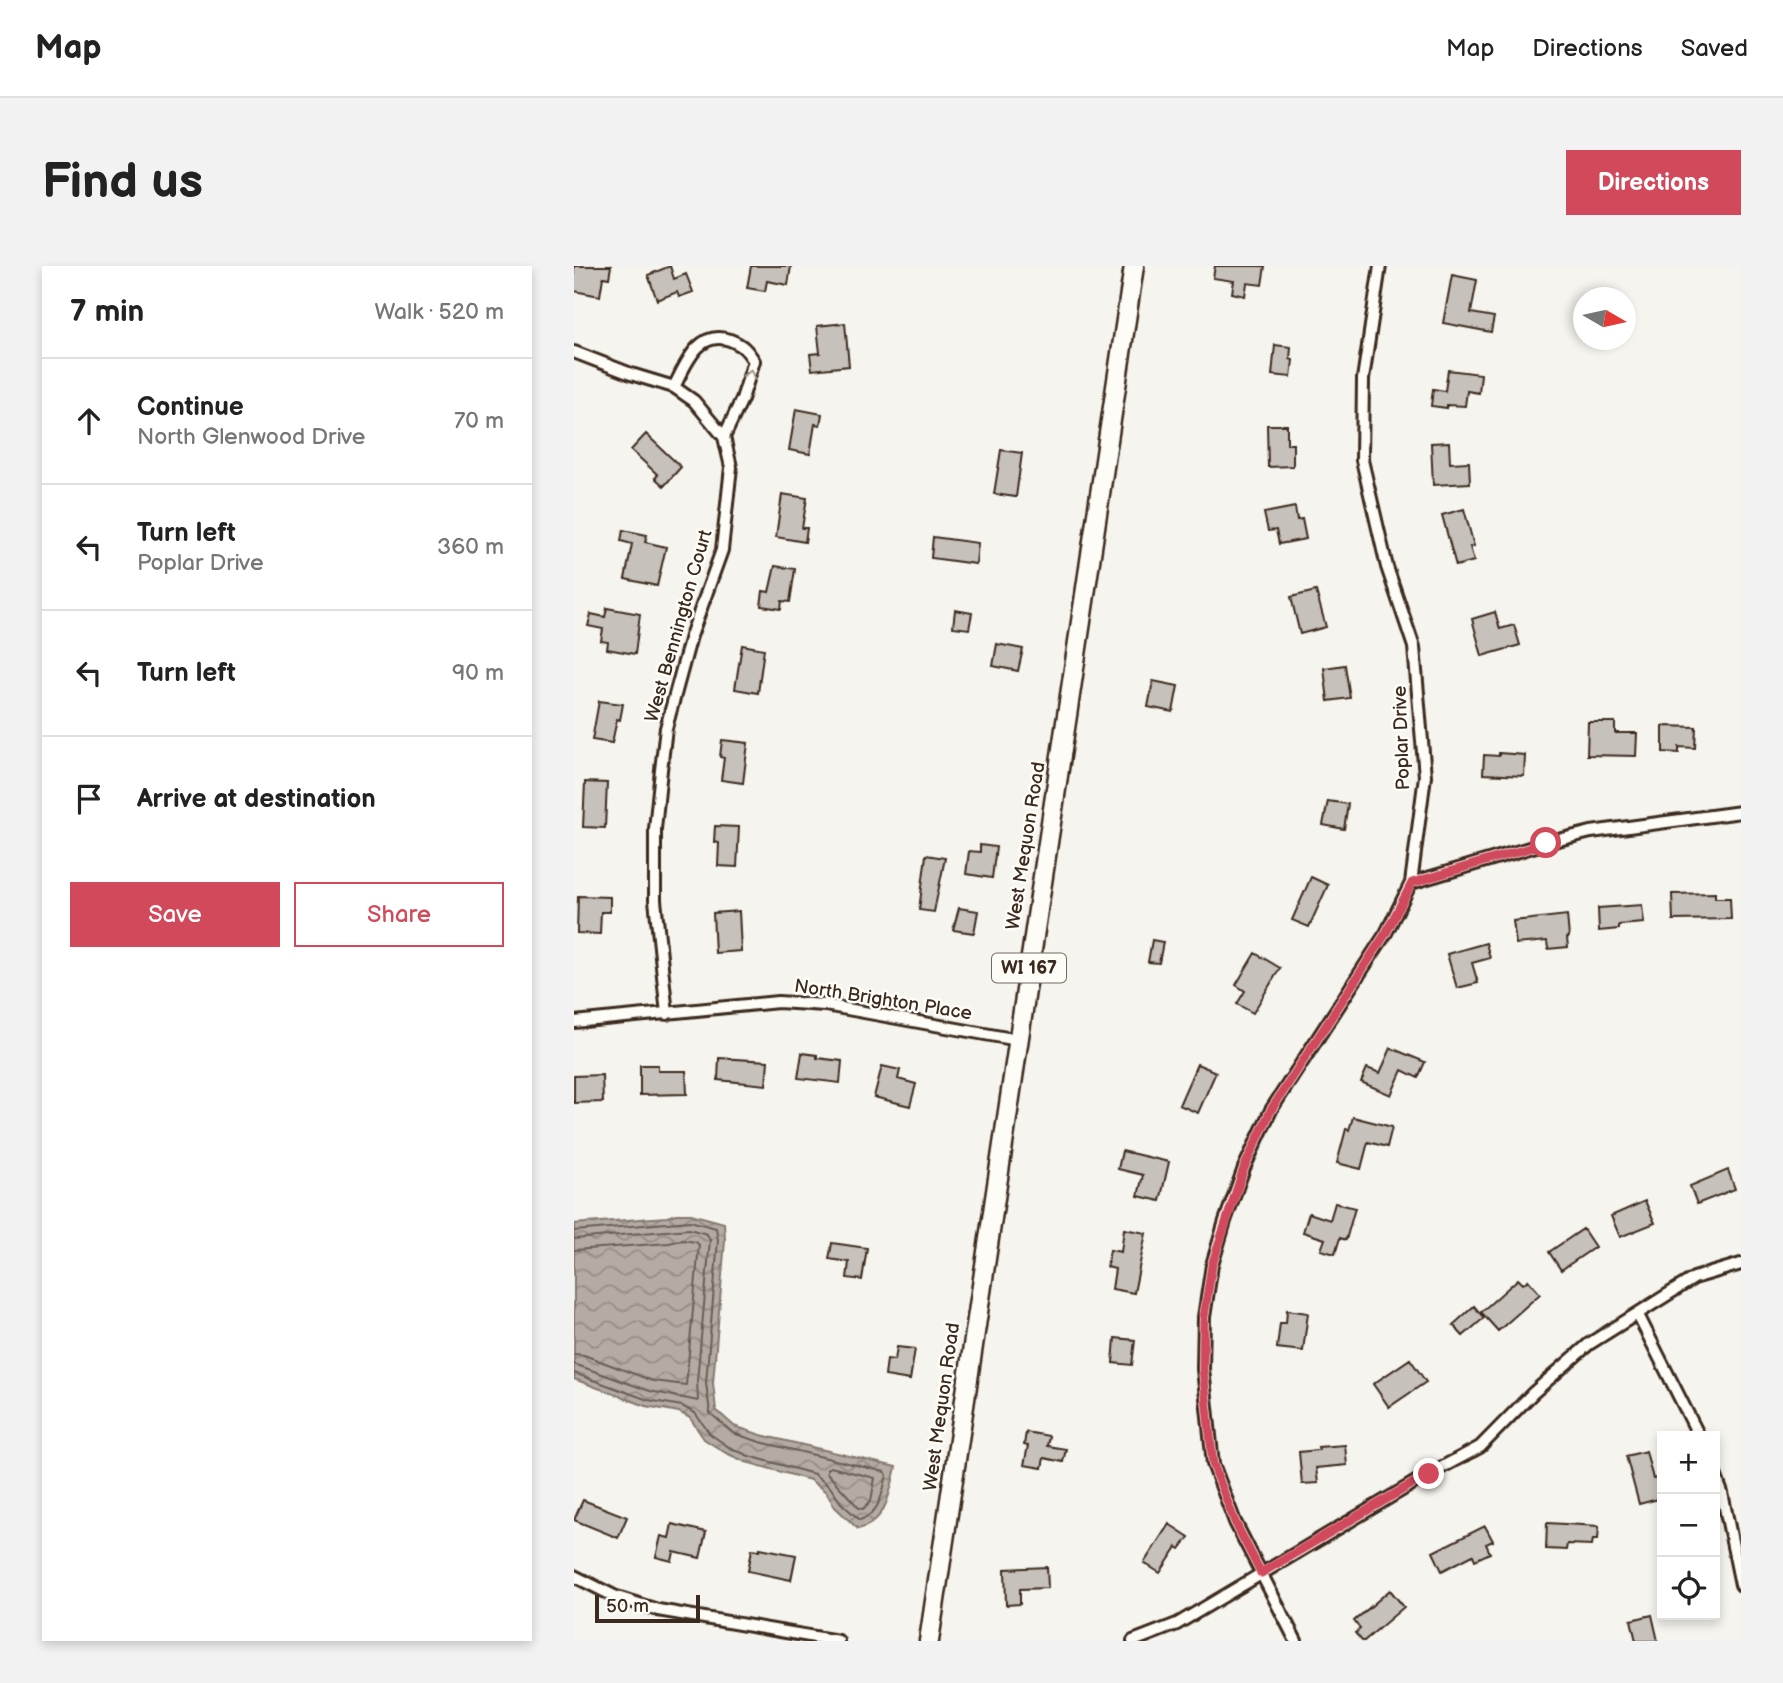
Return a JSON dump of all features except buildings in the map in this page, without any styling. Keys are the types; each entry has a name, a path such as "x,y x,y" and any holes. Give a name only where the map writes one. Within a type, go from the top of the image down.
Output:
{"main road":[{"name":"West Mequon Road","path":"929,1641 1135,266"}],"street":[{"name":"Poplar Drive","path":"1296,1641 1235,1522 1213,1464 1203,1369 1204,1317 1212,1265 1244,1168 1271,1110 1386,933 1412,883 1425,776 1414,647 1387,567 1363,460 1363,379 1380,266"},
{"path":"574,352 674,387 690,356 702,341 721,337 743,345 754,361 742,399 724,437"},
{"name":"West Bennington Court","path":"667,1014 655,900 655,829 666,728 691,636 723,550 731,467 724,437 695,401 674,387"},
{"path":"1412,883 1591,832 1741,812"},
{"name":"North Brighton Place","path":"574,1022 778,1002 813,1004 1018,1040"},
{"path":"1133,1641 1177,1624 1429,1474 1480,1447 1533,1393 1589,1344 1694,1278 1741,1264"},
{"path":"1638,1315 1696,1431"},
{"path":"1720,1488 1741,1586"},
{"path":"574,1576 614,1595 657,1610 838,1641"}],"water":[{"path":"691,1214 724,1223 725,1240 713,1383 716,1410 734,1426 761,1435 896,1467 886,1504 868,1525 858,1529 835,1507 826,1492 810,1480 746,1462 726,1453 704,1439 690,1418 679,1412 646,1406 574,1379 574,1224 667,1217"}],"route":[{"path":"1429,1474 1261,1573 1235,1522 1213,1464 1203,1369 1204,1317 1212,1265 1244,1168 1271,1110 1386,933 1412,883 1546,843"}]}
